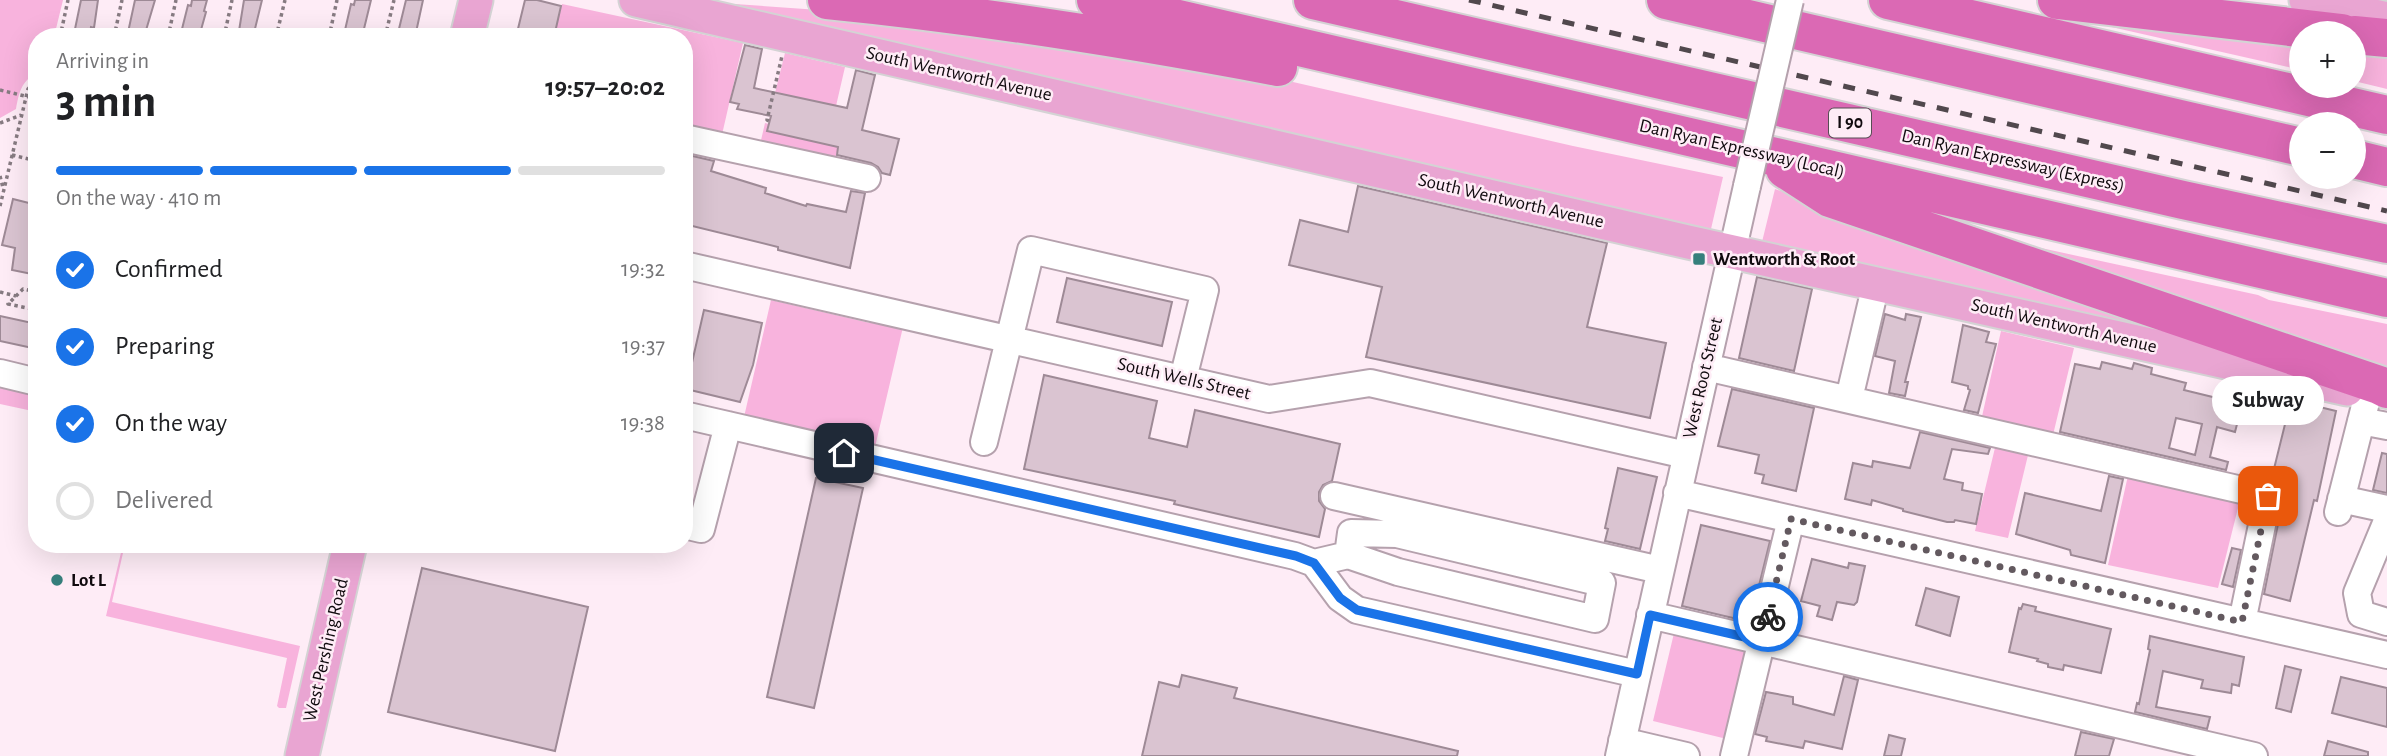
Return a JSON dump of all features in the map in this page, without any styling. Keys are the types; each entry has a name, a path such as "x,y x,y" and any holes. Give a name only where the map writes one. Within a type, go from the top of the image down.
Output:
{"highway":[{"path":"827,0 915,9 1129,39 1371,85 1503,93"},
{"name":"Dan Ryan Expressway (Local)","path":"1096,0 1503,93 1755,170 2387,298"},
{"name":"Dan Ryan Expressway (Express)","path":"1313,0 2169,197 2387,244"},
{"path":"1666,0 2289,144"},
{"path":"1888,0 2387,115"},
{"path":"2057,0 2289,27"},
{"path":"2366,36 2387,38"},
{"path":"2366,162 2387,167"},
{"path":"1755,170 2379,385 2376,401"}],"main road":[{"path":"469,28 476,0"},
{"name":"South Wentworth Avenue","path":"636,0 2376,401"},
{"path":"2306,0 2387,19"},
{"name":"West Pershing Road","path":"302,756 348,553"}],"street":[{"name":"West Root Street","path":"1620,749 1731,252 1755,170 1790,0"},
{"path":"693,140 867,178"},
{"path":"984,442 1031,250 1205,290 1183,379"},
{"name":"South Wells Street","path":"693,267 1269,399 1370,383 1686,455"},
{"path":"1852,386 1876,284"},
{"path":"1706,368 2268,496 2242,622"},
{"path":"0,373 28,380"},
{"path":"2376,401 2387,426"},
{"path":"2376,401 2340,505 2387,509"},
{"path":"693,417 1296,556 1314,563 1340,598 1357,610 1637,674"},
{"path":"693,527 701,529 728,425"},
{"path":"1677,494 2387,655"},
{"path":"1334,496 1660,570"},
{"path":"1734,756 1791,519"},
{"path":"2387,521 2357,593 2361,614 2387,622"},
{"path":"1314,563 1348,555 1398,572 1595,619 1602,583 1397,534 1351,533 1348,555"},
{"path":"1650,615 2254,756"},
{"path":"1620,749 1686,756"}],"path":[{"path":"62,28 68,0"},
{"path":"116,28 122,0"},
{"path":"170,28 176,0"},
{"path":"226,28 232,0"},
{"path":"278,28 285,0"},
{"path":"331,28 337,0"},
{"path":"387,28 394,0"},
{"path":"769,121 767,120 784,50"},
{"path":"0,90 26,96"},
{"path":"0,205 28,91"},
{"path":"0,122 22,115"},
{"path":"12,155 28,159"},
{"path":"0,176 4,190"},
{"path":"28,290 23,289 8,304 28,308"},
{"path":"0,292 16,296"}],"shaded area":[{"path":"0,0 63,0 56,28 28,28 28,80 20,93 16,109 0,118"},
{"path":"562,4 673,28 556,28"},
{"path":"735,4 819,10 1249,72 1573,146 1723,177 1711,229 1703,232 733,10"},
{"path":"2054,14 2289,38 2289,67"},
{"path":"693,32 743,43 721,139 693,133"},
{"path":"2366,47 2387,50 2387,89 2366,84"},
{"path":"785,53 845,67 836,106 775,93"},
{"path":"765,123 769,124 767,131 838,147 834,166 759,149"},
{"path":"1775,189 2251,352 1761,246"},
{"path":"1976,234 2387,324 2387,377"},
{"path":"771,300 870,323 880,321 903,327 875,447 744,417"},
{"path":"2001,331 2074,348 2052,439 2029,451 2008,538 1975,531 2000,427 1981,421"},
{"path":"0,388 28,394 28,410 0,404"},
{"path":"2129,471 2241,496 2218,588 2108,565"},
{"path":"123,553 112,602 300,646 286,708 277,706 287,658 106,616"},
{"path":"1675,629 1753,646 1731,740 1653,721"}],"building":[{"path":"81,0 98,0 94,28 75,28"},
{"path":"135,0 155,0 147,28 129,28"},
{"path":"192,0 207,0 202,28 182,28 188,5 191,6"},
{"path":"244,0 262,0 255,28 239,28"},
{"path":"355,0 371,0 364,28 345,28 351,4 354,5"},
{"path":"406,0 423,0 417,28 399,28"},
{"path":"525,0 561,6 556,28 518,28"},
{"path":"745,45 762,49 754,88 847,108 856,70 875,75 862,130 899,139 890,175 882,173 871,163 837,155 838,147 767,131 771,116 737,109 739,104 730,102"},
{"path":"693,156 714,161 711,171 766,188 765,193 806,206 807,204 846,212 851,191 865,193 850,268 778,250 778,247 693,226"},
{"path":"1358,186 1607,243 1587,327 1666,343 1650,418 1366,357 1382,287 1289,265 1300,220 1348,232"},
{"path":"13,199 28,203 28,273 12,270 15,248 2,245"},
{"path":"1757,277 1812,289 1794,371 1739,358"},
{"path":"1067,278 1172,302 1162,346 1057,322"},
{"path":"704,310 762,323 753,365 740,402 693,391 693,358"},
{"path":"1885,314 1905,320 1906,314 1921,317 1905,382 1908,382 1905,396 1889,393 1895,361 1875,356"},
{"path":"0,316 28,322 28,347 0,341"},
{"path":"1963,325 1989,332 1986,342 1996,344 1978,413 1964,410 1970,390 1968,386 1952,382"},
{"path":"2102,362 2132,369 2134,363 2152,368 2151,374 2186,383 2184,390 2225,400 2228,389 2245,393 2235,432 2217,427 2210,457 2228,462 2226,470 2060,432 2075,364 2100,369","holes":["2176,418 2202,424 2195,455 2169,448"]},
{"path":"1044,375 1157,401 1149,438 1187,447 1195,410 1340,444 1332,481 1323,485 1319,492 1319,501 1325,509 1319,537 1174,504 1175,501 1024,469"},
{"path":"1732,389 1814,408 1796,491 1762,483 1764,475 1755,473 1759,455 1718,446"},
{"path":"2291,400 2336,411 2317,501 2314,500 2290,601 2264,594 2283,499 2279,485 2271,481"},
{"path":"1920,432 1990,448 1988,454 1952,449 1944,479 1963,483 1962,490 1982,494 1976,524 1955,520 1947,522 1872,500 1871,505 1845,499 1853,463 1872,467 1873,461 1910,468"},
{"path":"2382,453 2387,454 2387,493 2373,490"},
{"path":"1618,468 1657,477 1640,549 1605,541 1608,529 1605,528"},
{"path":"2109,476 2123,479 2105,563 2071,555 2070,550 2016,534 2025,493 2101,511"},
{"path":"816,478 863,488 814,708 767,697"},
{"path":"1701,525 1770,541 1750,622 1682,606"},
{"path":"2232,548 2241,550 2233,587 2222,584"},
{"path":"1812,559 1848,568 1849,563 1865,566 1857,602 1854,605 1837,602 1832,620 1817,616 1820,606 1801,601"},
{"path":"422,568 588,607 555,751 388,712"},
{"path":"1926,588 1959,597 1950,636 1916,625"},
{"path":"2023,604 2036,607 2035,611 2111,629 2101,673 2064,665 2063,670 2048,667 2048,664 2037,661 2038,659 2009,652 2019,608 2021,609"},
{"path":"2150,636 2244,657 2239,686 2232,684 2231,693 2201,688 2203,680 2163,671 2156,707 2210,717 2207,729 2135,712 2150,650"},
{"path":"2285,666 2301,670 2291,712 2276,708"},
{"path":"1182,675 1237,688 1234,698 1458,751 1457,756 1142,756 1159,682 1179,687"},
{"path":"1844,676 1858,680 1842,749 1805,741 1803,748 1766,741 1767,737 1755,734 1766,692 1793,697 1793,704 1834,715"},
{"path":"2341,677 2387,688 2387,727 2332,713"},
{"path":"2081,732 2114,739 2109,756 2075,756"},
{"path":"1889,735 1905,739 1901,756 1884,756"},
{"path":"2328,741 2368,752 2368,756 2324,756"}],"railway":[{"path":"1469,0 2387,211"}],"way so far":[{"path":"1768,617 1791,519 2242,622 2268,496"}],"place":[{"name":"Wentworth & Root","path":"1699,259"},
{"name":"Subway","path":"2268,496"},
{"name":"Lot L","path":"57,580"}],"route":[{"path":"844,453 1296,556 1314,563 1340,598 1357,610 1637,674 1650,615 1762,641 1768,617"}]}
